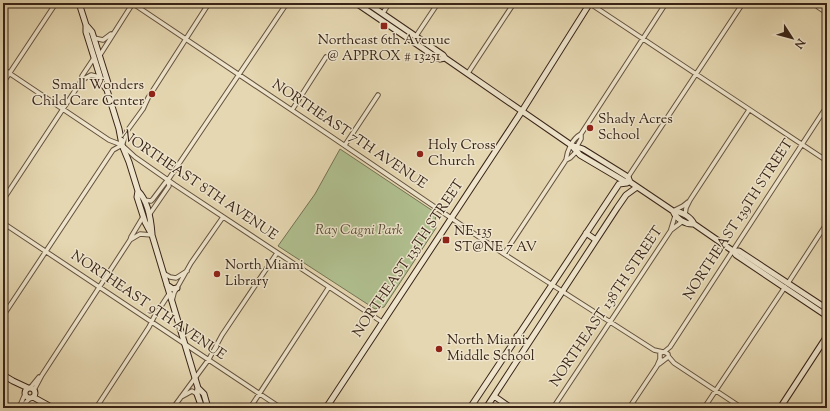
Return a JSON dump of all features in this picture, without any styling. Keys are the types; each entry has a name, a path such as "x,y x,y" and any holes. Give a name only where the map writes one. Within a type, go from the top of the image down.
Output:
{"main road":[{"path":"79,3 100,77 103,86 107,90"},
{"path":"356,3 440,59 445,58"},
{"path":"367,3 576,149 624,181 629,180 689,225 694,224"},
{"name":"NORTHEAST 135TH STREET","path":"326,408 522,111 590,3"},
{"path":"86,25 92,32 100,55 108,83 107,90 119,129 122,145 138,191 137,197 143,217 152,235 198,388 202,408"},
{"path":"404,35 416,36"},
{"path":"470,408 619,184 629,180"},
{"path":"486,408 626,195 637,187"},
{"path":"138,191 143,196 151,222 152,235"},
{"path":"674,213 679,211 693,220 694,224 733,250 736,255 827,312"},
{"path":"586,233 596,240"},
{"path":"166,284 173,289 177,288"},
{"path":"787,287 827,309"},
{"path":"787,287 827,316"},
{"path":"517,336 528,343"},
{"path":"780,408 827,336"},
{"path":"3,375 52,408"},
{"path":"198,388 204,394 208,408"},
{"path":"494,396 511,408"}],"street":[{"path":"3,83 56,3"},
{"path":"100,55 132,3"},
{"name":"NORTHEAST 7TH AVENUE","path":"132,3 345,145 504,254 611,321 654,350 662,359"},
{"path":"3,316 113,150 122,145 127,131 143,109 154,88 209,3"},
{"path":"144,200 151,201 168,180 287,3"},
{"path":"383,13 389,3"},
{"path":"416,36 438,3"},
{"path":"468,74 514,3"},
{"path":"590,3 827,161"},
{"path":"504,254 566,160 571,145 581,134 666,3"},
{"path":"629,180 743,3"},
{"path":"818,7 827,13"},
{"path":"94,38 103,40 112,34"},
{"path":"292,110 326,57"},
{"path":"3,200 82,80 82,76 94,58"},
{"name":"NORTHEAST 8TH AVENUE","path":"3,70 109,140 122,145 135,157 168,180 382,322"},
{"path":"82,80 91,75 100,77"},
{"path":"345,145 378,95"},
{"name":"NORTHEAST 139TH STREET","path":"666,353 827,106"},
{"path":"685,215 686,208 690,200 749,110"},
{"path":"566,160 570,158 576,149 581,139 581,134"},
{"path":"149,215 169,186 168,180"},
{"path":"671,230 674,213 690,200"},
{"path":"20,408 130,240 143,217"},
{"path":"172,301 177,288 187,271 223,217"},
{"name":"NORTHEAST 138TH STREET","path":"553,408 671,230 683,221"},
{"name":"NORTHEAST 9TH AVENUE","path":"3,223 100,286 281,408"},
{"path":"704,408 787,287 827,223"},
{"path":"130,240 140,234 152,235"},
{"path":"173,408 208,359 222,334 277,253"},
{"path":"163,273 170,277 176,278 187,271"},
{"path":"250,408 329,287"},
{"path":"96,408 149,328 169,294"},
{"name":"NORTHEAST 7TH AVENUE","path":"654,350 666,353"},
{"path":"662,359 660,353 666,353"},
{"path":"666,353 674,363"},
{"path":"629,408 666,353"},
{"path":"662,359 674,363 742,408"},
{"path":"179,399 187,393 192,392 198,394"}],"green space":[{"name":"Ray Cagni Park","path":"340,149 436,213 436,228 384,307 375,309 278,246 315,194"}],"place":[{"name":"Northeast 6th Avenue @ APPROX # 13251","path":"384,26"},
{"name":"Small Wonders Child Care Center","path":"152,94"},
{"name":"Shady Acres School","path":"590,128"},
{"name":"Holy Cross Church","path":"420,154"},
{"name":"NE 135 ST@NE 7 AV","path":"446,240"},
{"name":"North Miami Library","path":"217,274"},
{"name":"North Miami Middle School","path":"439,349"}]}
